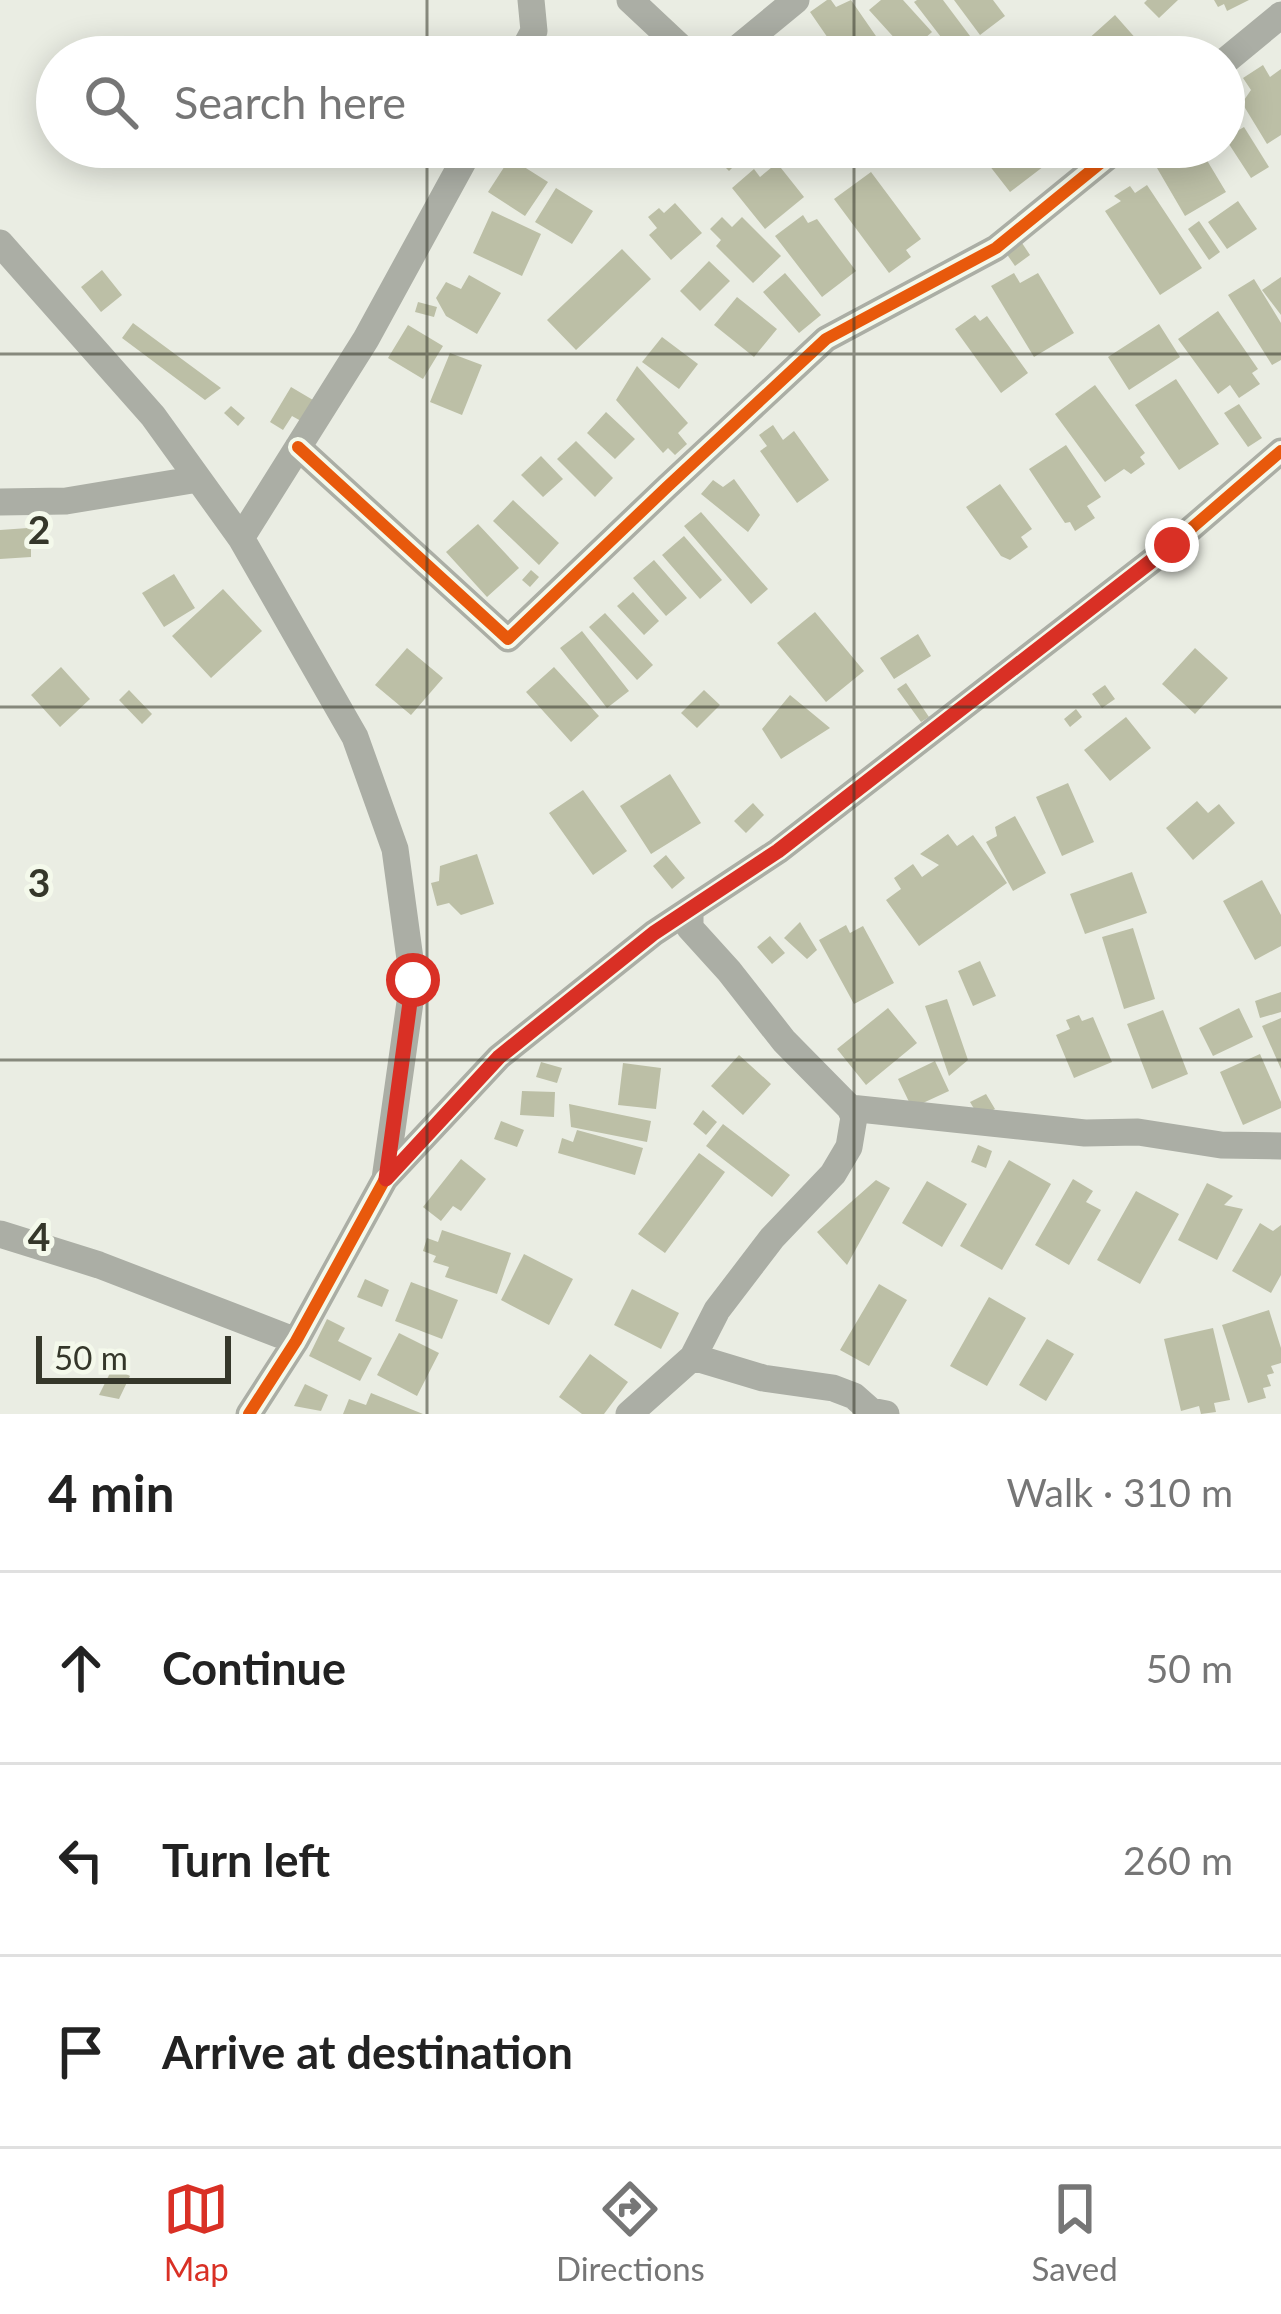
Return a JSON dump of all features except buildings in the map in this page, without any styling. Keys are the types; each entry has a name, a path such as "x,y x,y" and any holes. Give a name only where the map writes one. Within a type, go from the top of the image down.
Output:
{"street":[{"path":"531,0 534,31"},
{"path":"531,36 552,0"},
{"path":"630,0 669,36"},
{"path":"752,36 796,0"},
{"path":"1245,45 1281,15"},
{"path":"241,538 366,339 460,168"},
{"path":"298,447 508,640 826,339 996,248 1094,168"},
{"path":"0,243 153,416 241,538 355,737 395,849 413,980 386,1179"},
{"path":"249,1414 296,1341 386,1179 499,1057 654,933 778,851 1172,545 1281,451"},
{"path":"0,502 66,501 198,479"},
{"path":"629,1414 693,1357 717,1310 758,1256 833,1174 849,1147 854,1117 690,928 690,911"},
{"path":"850,1108 1085,1133 1138,1132 1220,1145 1281,1146"},
{"path":"3,1242 99,1265 296,1341"},
{"path":"693,1357 764,1378 832,1388 854,1396 871,1411 886,1414"}],"cycle path":[{"path":"298,447 508,639 826,339 996,248 1094,168"},
{"path":"249,1414 296,1341 385,1179 499,1057 654,933 778,851 1172,545 1281,451"}],"route":[{"path":"413,980 386,1179 499,1057 654,933 778,851 1172,545"}]}
